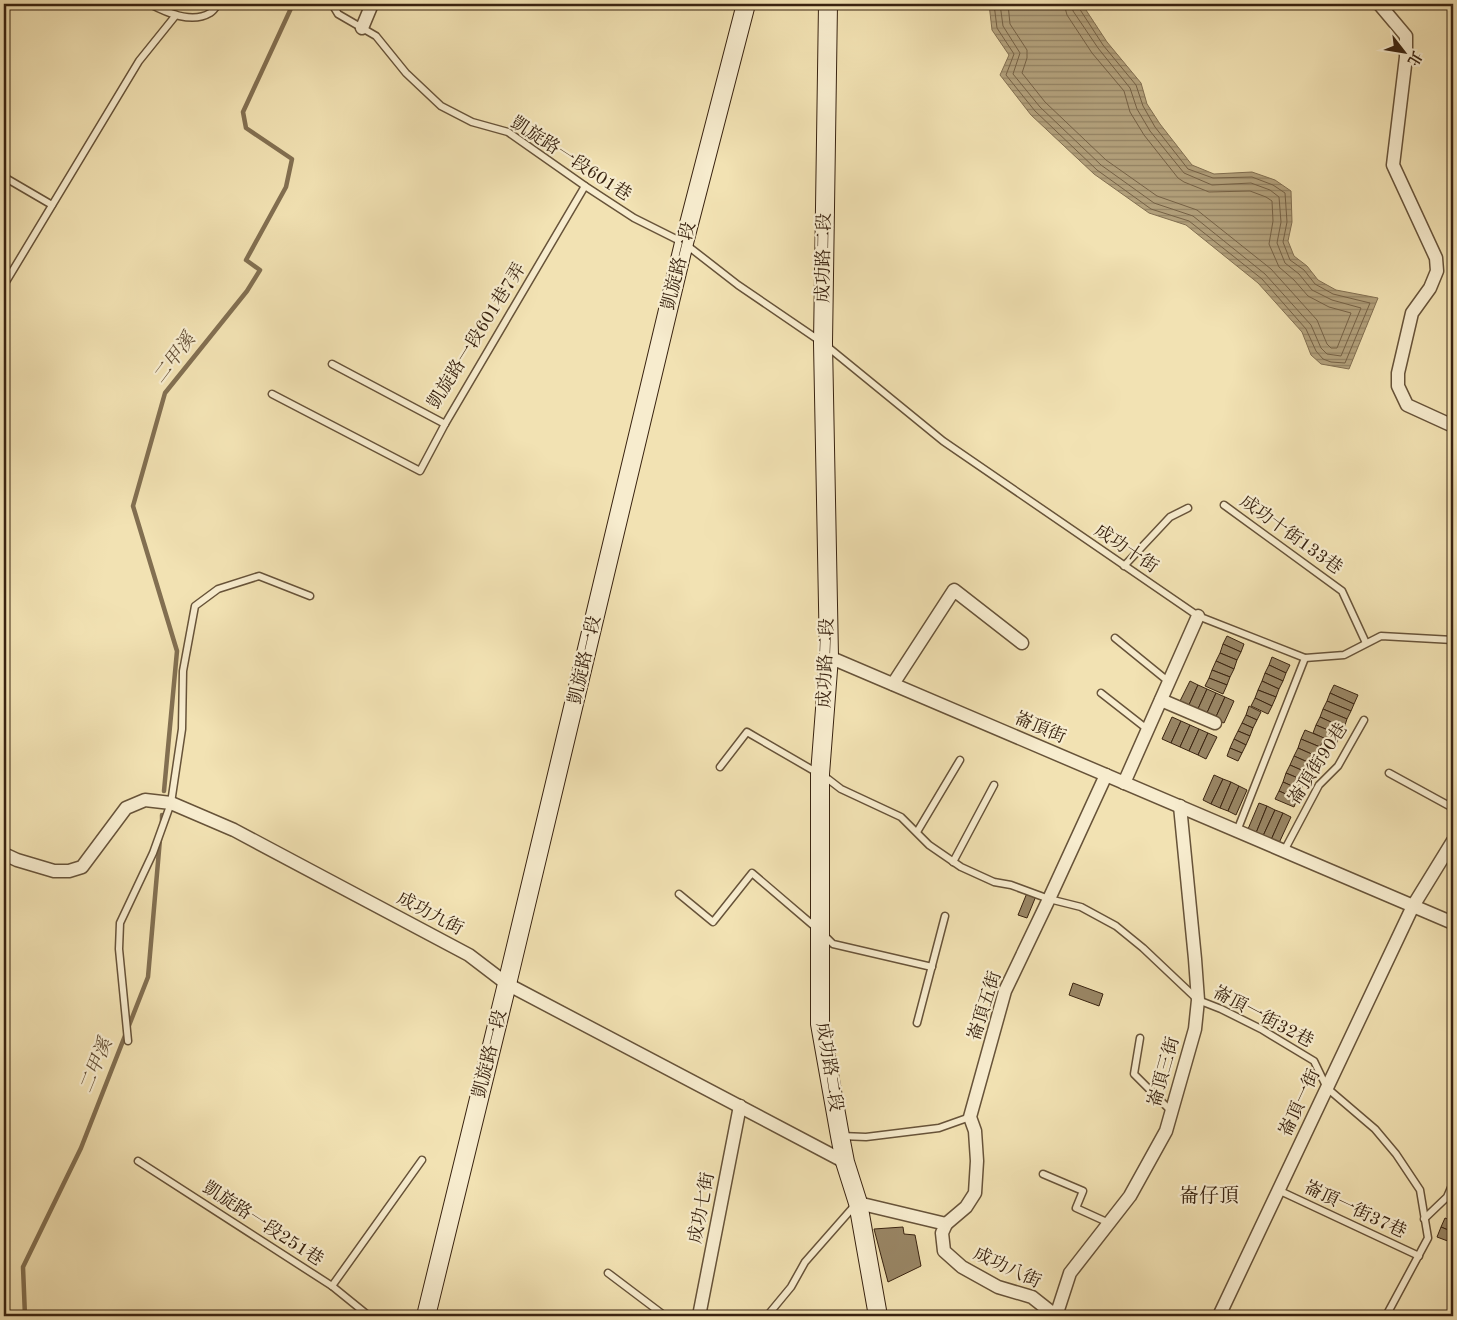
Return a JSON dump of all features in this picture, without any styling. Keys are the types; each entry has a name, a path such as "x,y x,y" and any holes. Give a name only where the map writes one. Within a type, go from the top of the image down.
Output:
{"street":[{"path":"362,28 372,4"},
{"name":"凱旋路一段","path":"426,1316 684,243 746,4"},
{"name":"成功路二段","path":"828,4 823,343 829,656 820,774 820,1024 845,1162 858,1203 878,1316"},
{"path":"1379,4 1406,36 1406,57 1393,165 1436,258 1437,271 1430,288 1412,312 1398,372 1398,386 1407,405 1453,426"},
{"path":"893,684 954,590 1022,643"},
{"path":"1124,782 1198,616"},
{"name":"崙頂街","path":"829,656 1453,923"},
{"path":"1161,700 1215,723"},
{"name":"崙頂五街","path":"946,1224 966,1207 974,1193 977,1161 975,1131 970,1117 1005,991 1106,775"},
{"name":"成功九街","path":"4,854 54,871 69,871 82,866 126,808 145,800 170,803 234,830 469,955 507,984 845,1162"},
{"name":"崙頂三街","path":"1056,1316 1070,1273 1130,1196 1166,1131 1195,1029 1198,1000 1180,806"},
{"name":"崙頂一街","path":"1219,1316 1413,906 1453,840"},
{"name":"成功七街","path":"699,1316 740,1106"},
{"path":"858,1203 946,1224"},
{"name":"成功八街","path":"946,1224 942,1232 944,1251 962,1267 998,1287 1032,1297 1056,1316"}],"lane":[{"path":"150,4 176,15 195,18 211,12 218,4"},
{"name":"凱旋路一段601巷","path":"332,4 338,14 376,36 406,73 441,106 472,122 508,132 634,218 684,243 738,285 823,343"},
{"path":"4,285 139,62 176,15"},
{"path":"4,177 52,205"},
{"name":"凱旋路一段601巷7弄","path":"332,364 445,424 586,186"},
{"name":"成功十街","path":"823,343 943,441 1198,616 1305,658 1344,655 1381,636 1453,640"},
{"path":"272,394 420,471 445,424"},
{"name":"成功十街133巷","path":"1224,506 1342,591 1366,643"},
{"path":"1124,566 1170,517 1188,508"},
{"path":"128,1041 118,949 120,923 153,854 170,803 182,729 183,671 195,606 218,589 259,576 310,596"},
{"path":"1115,638 1169,682"},
{"path":"1237,831 1305,658"},
{"path":"1101,692 1148,730"},
{"name":"崙頂街90巷","path":"1284,851 1319,785 1338,766 1364,720"},
{"path":"720,767 747,732 820,774 841,789 901,817 929,845 961,867 994,882 1012,884 1049,899 1080,907 1116,926 1143,948 1198,1000"},
{"path":"917,832 960,760"},
{"path":"1389,773 1453,808"},
{"path":"953,862 994,785"},
{"path":"679,894 713,922 752,873 834,944 932,967"},
{"path":"917,1023 946,916"},
{"name":"崙頂一街32巷","path":"1198,1000 1261,1029 1314,1061 1327,1088"},
{"path":"1140,1038 1134,1074 1171,1111"},
{"path":"1327,1088 1375,1129 1396,1154 1420,1190 1428,1238 1386,1316"},
{"path":"840,1136 866,1137 939,1128 970,1117"},
{"path":"332,1286 422,1160"},
{"name":"凱旋路一段251巷","path":"138,1162 332,1286 368,1316"},
{"path":"1043,1174 1083,1192 1076,1208 1109,1223"},
{"path":"1424,1219 1447,1196 1453,1183"},
{"name":"崙頂一街37巷","path":"1278,1190 1419,1256"},
{"path":"767,1316 791,1287 805,1262 858,1203"},
{"path":"608,1273 665,1316"}],"water":[{"path":"989,4 1082,4 1107,42 1141,83 1147,104 1192,165 1214,174 1252,172 1275,180 1291,191 1292,222 1288,241 1294,256 1307,266 1318,280 1336,290 1378,298 1349,369 1321,364 1311,355 1302,332 1258,283 1186,225 1149,213 1094,174 1031,115 1000,75 1009,55 992,30"}],"building":[{"path":"1227,636 1244,644 1241,652 1223,644"},
{"path":"1223,644 1241,652 1237,660 1220,653"},
{"path":"1220,653 1237,660 1234,669 1216,661"},
{"path":"1272,657 1290,665 1286,673 1269,665"},
{"path":"1216,661 1234,669 1230,677 1212,670"},
{"path":"1269,665 1286,673 1283,681 1265,673"},
{"path":"1212,670 1230,677 1227,685 1209,678"},
{"path":"1265,673 1283,681 1279,689 1262,681"},
{"path":"1209,678 1227,685 1223,694 1205,686"},
{"path":"1190,681 1198,685 1188,707 1179,703"},
{"path":"1262,681 1279,689 1276,697 1258,690"},
{"path":"1198,685 1207,689 1197,711 1188,707"},
{"path":"1334,685 1358,695 1354,704 1330,693"},
{"path":"1207,689 1216,693 1206,715 1197,711"},
{"path":"1258,690 1276,697 1272,706 1255,698"},
{"path":"1216,693 1225,697 1215,719 1206,715"},
{"path":"1330,693 1354,704 1351,711 1327,701"},
{"path":"1225,697 1234,701 1224,723 1215,719"},
{"path":"1255,698 1272,706 1268,714 1251,706"},
{"path":"1327,701 1351,711 1347,719 1323,709"},
{"path":"1249,706 1261,712 1257,720 1246,715"},
{"path":"1323,709 1347,719 1344,728 1320,717"},
{"path":"1246,715 1257,720 1253,728 1242,723"},
{"path":"1172,717 1181,721 1171,743 1162,739"},
{"path":"1320,717 1344,728 1340,735 1316,725"},
{"path":"1181,721 1190,725 1180,747 1171,743"},
{"path":"1242,723 1253,728 1250,736 1238,731"},
{"path":"1190,725 1199,729 1189,751 1180,747"},
{"path":"1316,725 1340,735 1336,744 1313,733"},
{"path":"1199,729 1208,733 1198,755 1189,751"},
{"path":"1305,730 1324,738 1320,747 1301,739"},
{"path":"1238,731 1250,736 1246,745 1234,739"},
{"path":"1208,733 1217,737 1206,759 1198,755"},
{"path":"1234,739 1246,745 1242,753 1230,748"},
{"path":"1301,739 1320,747 1316,756 1298,748"},
{"path":"1230,748 1242,753 1238,761 1227,756"},
{"path":"1298,748 1316,756 1312,764 1294,756"},
{"path":"1294,756 1312,764 1308,773 1290,765"},
{"path":"1290,765 1308,773 1305,781 1286,773"},
{"path":"1286,773 1305,781 1301,790 1283,782"},
{"path":"1214,775 1223,779 1211,804 1203,800"},
{"path":"1223,779 1231,782 1220,808 1211,804"},
{"path":"1231,782 1239,786 1228,811 1220,808"},
{"path":"1283,782 1301,790 1297,799 1279,791"},
{"path":"1239,786 1247,790 1236,815 1228,811"},
{"path":"1279,791 1297,799 1294,807 1275,799"},
{"path":"1259,803 1267,806 1256,833 1248,829"},
{"path":"1267,806 1275,810 1263,836 1256,833"},
{"path":"1275,810 1283,813 1271,840 1263,836"},
{"path":"1283,813 1291,817 1279,843 1271,840"},
{"path":"1027,893 1036,896 1027,918 1018,915"},
{"path":"1073,983 1103,994 1099,1006 1069,995"},
{"path":"1445,1218 1453,1221 1453,1232 1441,1227"},
{"path":"903,1227 904,1234 915,1235 921,1266 888,1282 874,1229"},
{"path":"1441,1227 1453,1232 1453,1243 1437,1237"}],"waterway":[{"name":"二甲溪","path":"164,791 177,651 133,506 165,393 247,291 260,270 246,260 286,187 292,159 246,128 243,112 293,4"},
{"name":"二甲溪","path":"162,815 162,824"},
{"name":"二甲溪","path":"25,1316 23,1267 81,1148 148,977 160,839"}],"district":[{"name":"崙仔頂","path":"1209,1197"}]}
